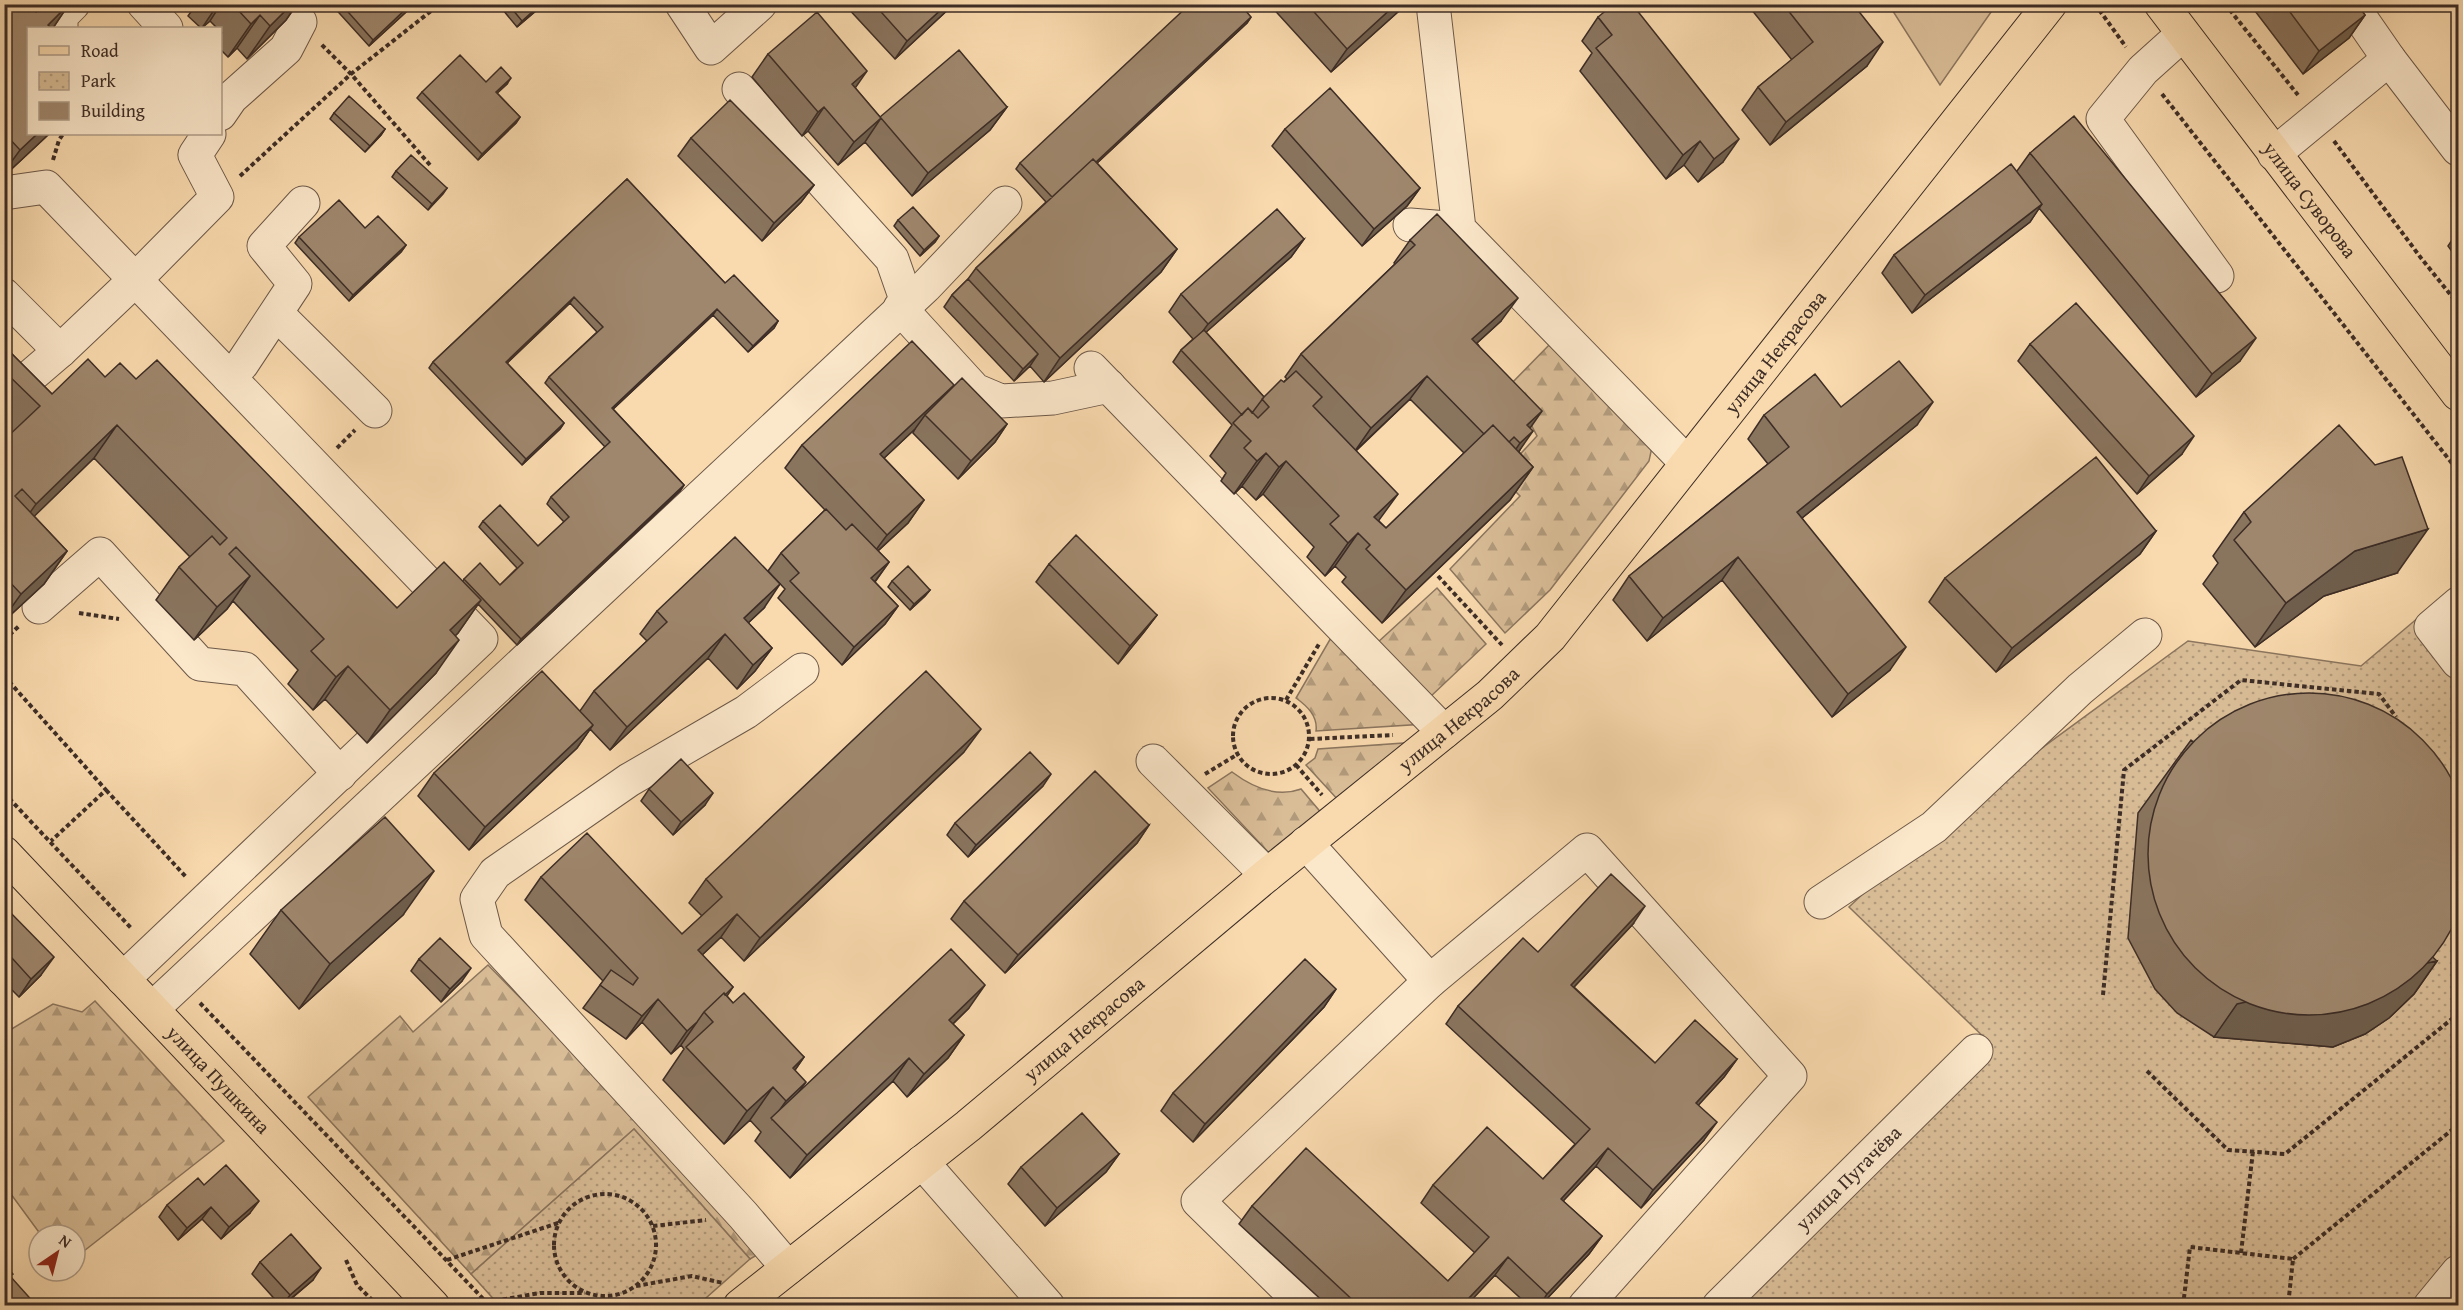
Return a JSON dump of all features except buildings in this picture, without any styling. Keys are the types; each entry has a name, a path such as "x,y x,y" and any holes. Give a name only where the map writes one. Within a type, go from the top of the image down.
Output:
{"main road":[{"name":"улица Некрасова","path":"733,1294 788,1268 922,1162 1267,874 1491,695 1550,636 2050,4"},
{"name":"улица Суворова","path":"2161,4 2458,394"},
{"name":"улица Пушкина","path":"4,854 433,1305"}],"street":[{"path":"61,27 61,16 73,4"},
{"path":"144,4 165,27"},
{"path":"682,4 711,48 760,4"},
{"path":"1433,4 1459,229 1686,462"},
{"path":"2351,4 2389,59 2458,149"},
{"path":"224,100 286,49 302,11"},
{"path":"2183,34 2143,70 2103,119 2217,276"},
{"path":"2274,154 2389,59"},
{"path":"739,89 892,259 904,305 975,390 1001,401 1053,398 1100,377 1444,732"},
{"path":"4,399 60,351 218,197 195,156 207,135"},
{"path":"4,193 46,187 481,639 123,979"},
{"path":"229,377 242,364 295,284 264,246 303,203"},
{"path":"152,1009 925,286 1005,203"},
{"path":"1410,225 1459,229"},
{"path":"4,295 60,351"},
{"path":"277,314 375,411"},
{"path":"39,607 100,554 200,664 245,669 340,774"},
{"path":"2458,604 2432,627 2458,662"},
{"path":"1821,902 1934,827 2080,690 2145,635"},
{"path":"788,1268 743,1215 486,935 477,899 495,873 630,780 746,712 802,670"},
{"path":"1154,761 1267,874"},
{"path":"1306,843 1430,981"},
{"path":"1305,1305 1198,1202 1430,981 1587,850 1790,1076 1585,1305"},
{"name":"улица Пугачёва","path":"1719,1305 1976,1051"},
{"path":"922,1162 1048,1305"},
{"path":"2430,1305 2458,1272"}],"path":[{"path":"218,197 351,75 441,4"},
{"path":"2095,4 2143,70 2458,471"},
{"path":"2225,4 2317,119 2458,304"},
{"path":"302,11 351,75 430,165"},
{"path":"1438,576 1521,665"},
{"path":"4,640 39,607 120,620"},
{"path":"1286,700 1333,618"},
{"path":"4,676 207,900"},
{"path":"2103,995 2124,770 2241,680 2379,694 2401,723"},
{"path":"1275,697 1286,700 1305,716 1310,739 1307,749 1296,765 1286,771 1264,773 1244,763 1238,754 1233,731 1236,719 1243,710 1263,698 1275,697"},
{"path":"1310,739 1399,735"},
{"path":"1181,788 1238,754"},
{"path":"1296,765 1341,816"},
{"path":"51,841 106,790"},
{"path":"4,793 153,951"},
{"path":"181,982 489,1304 540,1293 587,1293 603,1296 620,1294 636,1287 692,1276 733,1294"},
{"path":"2147,1071 2228,1149 2284,1154 2458,1014"},
{"path":"2288,1305 2293,1259 2458,1125"},
{"path":"2241,1253 2253,1151"},
{"path":"587,1293 572,1284 561,1272 555,1256 554,1239 558,1223 568,1209 582,1198 598,1193 615,1194 631,1200 644,1211 654,1226 657,1243 655,1260 647,1275 636,1287"},
{"path":"654,1226 743,1215"},
{"path":"447,1260 558,1223"},
{"path":"2183,1305 2190,1247 2293,1259"}],"green space":[{"path":"1889,5 1996,5 1940,85"},
{"path":"1551,343 1652,447 1649,461 1550,590 1505,633 1450,569 1520,496 1500,476 1537,436 1510,385"},
{"path":"2458,584 2458,1305 1740,1306 1992,1045 1849,907 1934,827 2188,641 2361,666"},
{"path":"1437,588 1486,644 1429,698 1377,643"},
{"path":"1332,636 1425,724 1316,731 1313,716 1308,708 1296,698"},
{"path":"1419,742 1340,802 1306,765 1315,758 1318,749"},
{"path":"1232,772 1256,786 1274,792 1301,789 1323,815 1271,855 1208,788"},
{"path":"488,965 767,1249 750,1259 634,1129 471,1274 308,1097 400,1016 413,1032"},
{"path":"95,1001 224,1141 87,1249 87,1223 32,1223 5,1186 5,1067 11,1061 5,1053 5,1033 53,1004 82,1012"},
{"path":"634,1129 750,1259 698,1305 499,1305 471,1274"}]}
